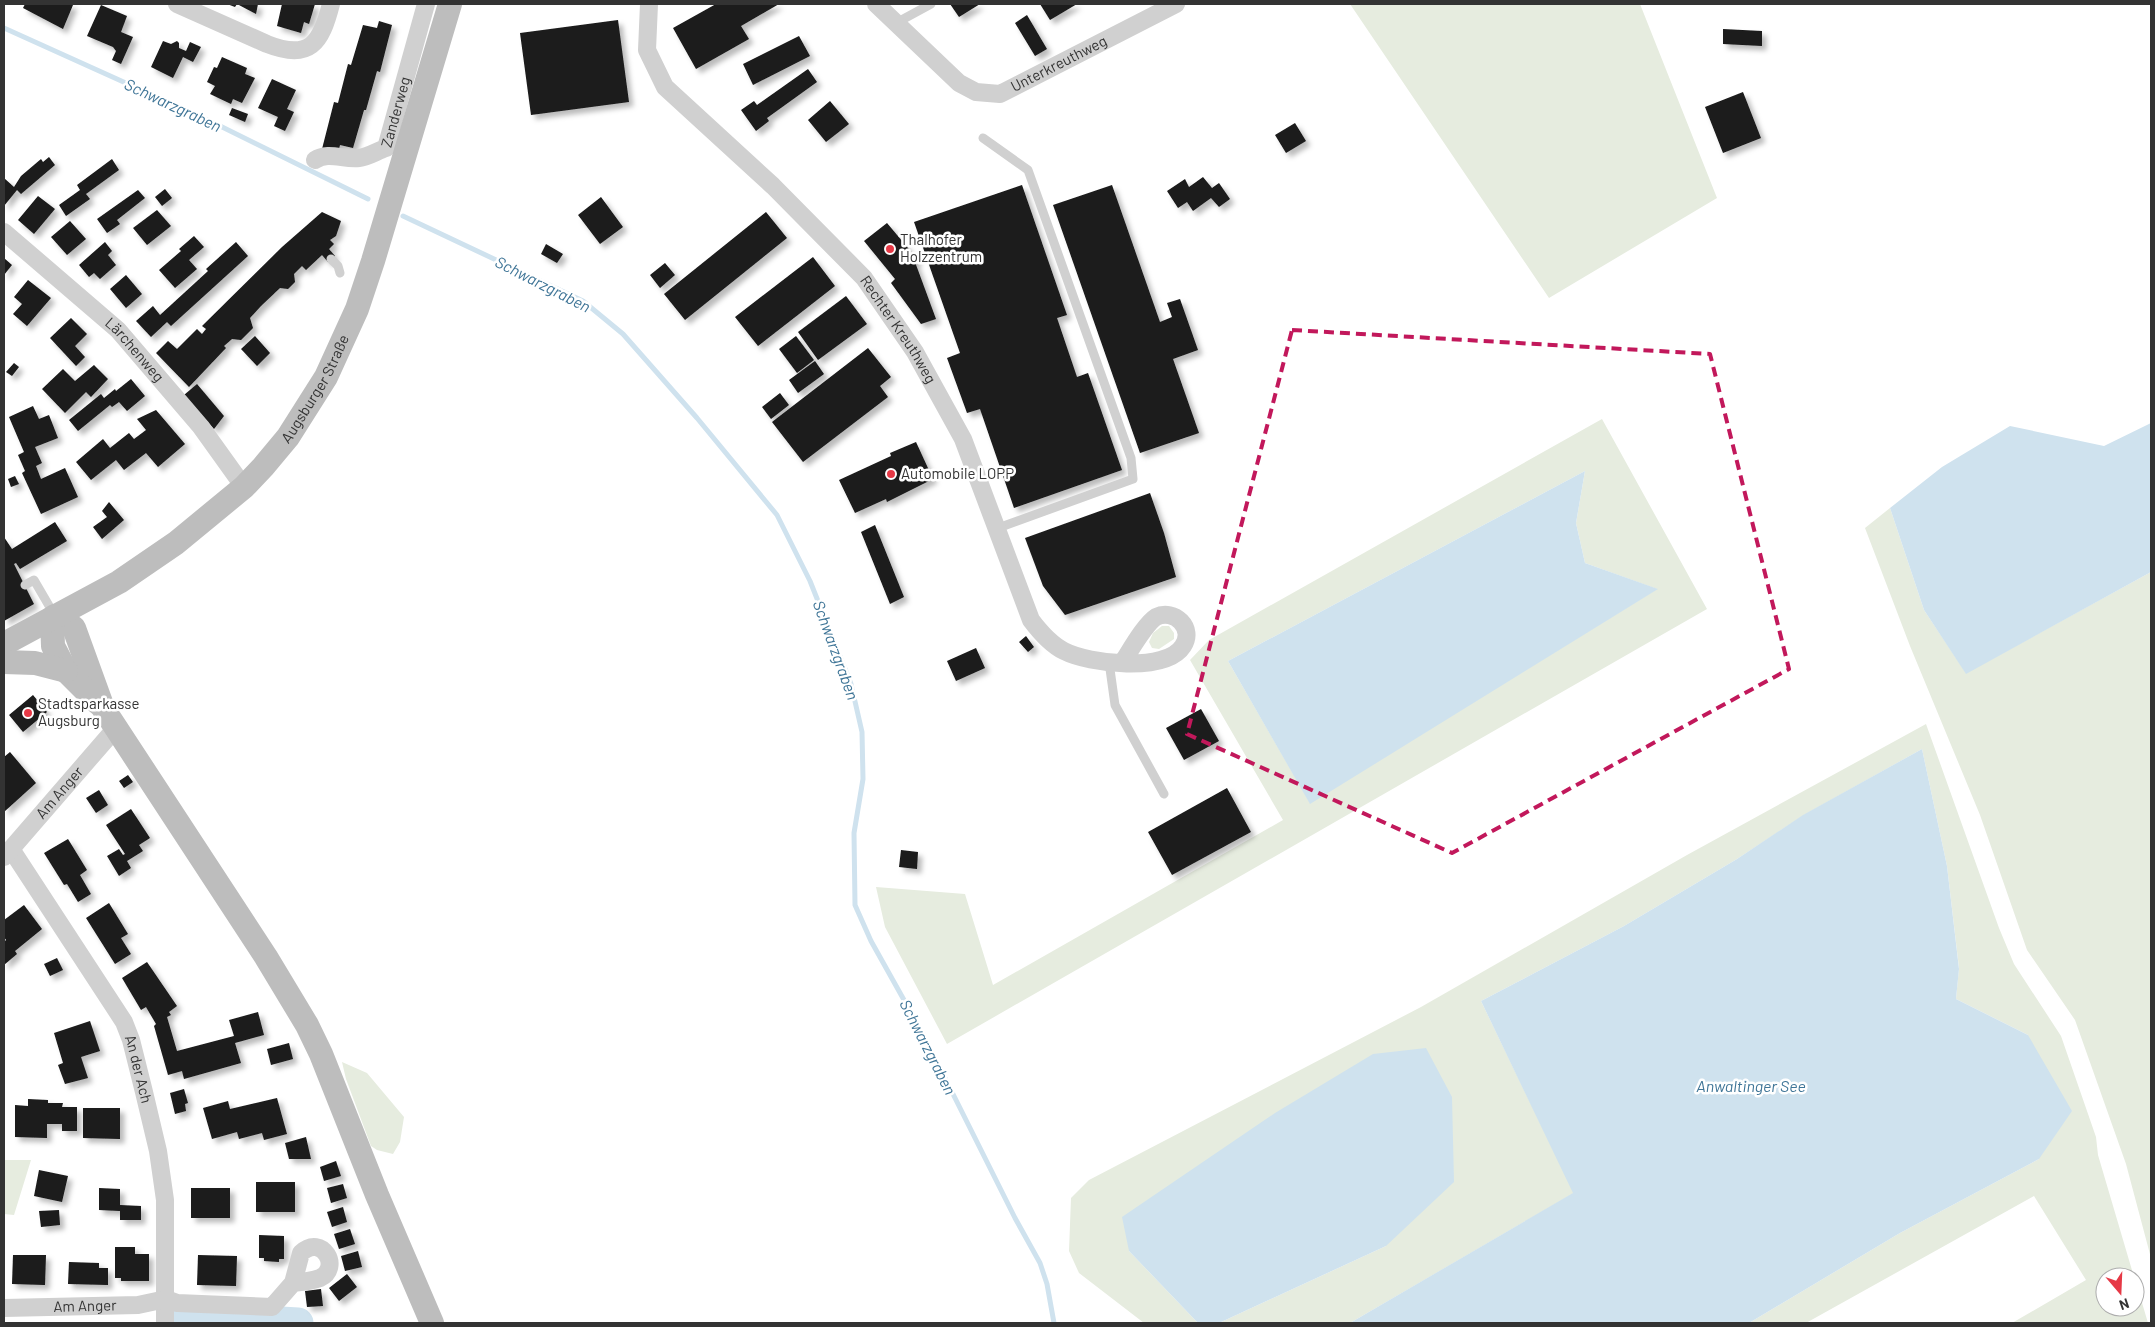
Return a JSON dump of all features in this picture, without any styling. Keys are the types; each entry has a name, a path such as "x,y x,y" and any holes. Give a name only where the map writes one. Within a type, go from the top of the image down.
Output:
{"main road":[{"name":"Augsburger Straße","path":"4,644 119,582 176,543 244,487 264,467 288,437 326,377 357,309 450,4"},
{"path":"103,708 66,671 53,646 53,617 74,628 103,708 115,729 266,956 307,1025 321,1054 377,1195 432,1323"},
{"path":"4,662 34,663 66,671"}],"street":[{"path":"177,4 267,44 294,52 306,48 318,40 324,28 331,4"},
{"name":"Zanderweg","path":"315,160 331,156 359,158 386,148 426,4"},
{"name":"Rechter Kreuthweg","path":"649,4 647,50 665,87 773,186 864,278 915,352 963,439 1031,620 1051,643 1065,652 1098,661 1115,662"},
{"name":"Unterkreuthweg","path":"876,4 959,83 976,92 1000,94 1035,77 1149,9 1176,4"},
{"name":"Lärchenweg","path":"4,232 118,330 201,427 244,487"},
{"name":"Am Anger","path":"7,853 115,729"},
{"name":"An der Ach","path":"7,853 124,1022 131,1040 158,1151 165,1200 165,1310"},
{"path":"165,1310 177,1303 272,1307 293,1284"},
{"name":"Am Anger","path":"4,1308 138,1305 165,1310"}],"lane":[{"path":"896,23 930,4"},
{"path":"982,138 1028,170 1130,458 1133,479 998,528"},
{"path":"332,259 338,266 340,273"},
{"path":"26,585 34,580 53,617"},
{"path":"1115,662 1115,705 1164,794"}],"highlighted area":[{"path":"1292,330 1710,354 1789,669 1452,853 1187,734"}],"shaded area":[{"path":"1350,4 1640,4 1717,198 1549,298"},
{"path":"1602,419 1707,609 947,1044 885,927 876,887 965,894 993,985 1283,820 1190,660 1209,640","holes":["1585,471 1576,523 1585,563 1657,589 1310,803 1228,661"]},
{"path":"1890,508 1924,610 1966,673 2151,572 2151,1258 2126,1164 2075,1020 2027,950 1980,815 1910,646 1865,528"},
{"path":"1162,626 1169,626 1174,633 1174,639 1159,649 1152,648 1149,642 1153,633"},
{"path":"1926,724 1999,928 2014,964 2061,1036 2096,1137 2098,1155 2131,1267 2095,1267 2095,1317 2145,1317 2145,1313 2148,1323 2012,1323 2086,1280 2034,1196 1806,1323 1749,1323 1900,1233 2039,1159 2028,1035 1956,999 1959,968 1947,866 1922,749 1804,815 1737,859 1624,926 1481,1001 1574,1193 1350,1323 1219,1323 1386,1246 1129,1251 1198,1323 1144,1323 1079,1273 1069,1251 1071,1198 1089,1180 1421,1007 1687,855"},
{"path":"342,1062 367,1073 404,1117 400,1142 393,1154 377,1150 371,1146 346,1079"},
{"path":"4,1160 31,1160 14,1215 4,1214"}],"water":[{"path":"2151,423 2151,572 1966,674 1924,610 1890,508 1942,467 2010,426 2104,446"},
{"path":"1585,471 1576,523 1585,563 1658,589 1310,804 1228,661"},
{"name":"Anwaltinger See","path":"1922,749 1947,866 1959,969 1956,999 2028,1035 2072,1111 2039,1159 1900,1233 1749,1323 1350,1323 1573,1193 1481,1001 1624,926 1737,859 1803,815"},
{"path":"1426,1048 1452,1097 1454,1182 1386,1246 1219,1323 1198,1323 1129,1251 1122,1217 1275,1113 1373,1054"}],"building":[{"path":"25,4 73,5 63,29 23,8"},
{"path":"237,4 258,4 256,14"},
{"path":"282,4 315,4 309,24 304,22 301,33 277,26"},
{"path":"716,4 779,4 741,26 749,39 696,69 673,28"},
{"path":"950,4 980,4 959,17"},
{"path":"1040,4 1077,4 1050,20"},
{"path":"101,5 127,16 121,32 133,37 121,64 112,60 116,51 113,47 87,36"},
{"path":"1027,15 1047,49 1035,56 1015,23"},
{"path":"618,20 629,102 531,115 520,33"},
{"path":"379,21 392,25 380,72 377,71 353,148 340,145 338,153 322,149 334,102 338,103 348,64 351,65 363,25 377,28"},
{"path":"1723,29 1762,31 1762,46 1723,44"},
{"path":"799,36 810,56 753,85 743,64"},
{"path":"163,41 171,44 177,41 179,48 186,51 190,42 201,47 193,62 183,57 173,78 151,67"},
{"path":"222,57 247,68 245,74 255,78 242,103 233,99 231,104 210,94 215,86 207,82 214,67 217,68"},
{"path":"808,69 817,82 767,118 769,121 756,131 741,110 754,101 757,105"},
{"path":"272,79 296,90 287,109 294,112 285,131 274,126 278,117 258,108"},
{"path":"1743,92 1761,138 1723,153 1705,107"},
{"path":"830,101 849,124 826,142 808,120"},
{"path":"232,108 248,114 245,122 229,115"},
{"path":"1295,123 1306,141 1286,153 1275,135"},
{"path":"49,157 55,165 21,194 17,190 4,206 4,178 14,187 21,176 41,159 43,162"},
{"path":"112,159 119,170 86,194 90,199 66,216 59,205 80,190 77,185"},
{"path":"1203,177 1212,188 1219,183 1230,199 1219,207 1211,198 1193,211 1187,202 1178,208 1167,191 1185,179 1189,187"},
{"path":"1022,185 1067,315 1057,318 1077,377 1088,373 1122,470 1014,508 980,409 967,413 947,358 960,353 914,222"},
{"path":"1112,185 1160,322 1172,317 1167,303 1180,299 1198,350 1173,359 1199,433 1140,453 1053,205"},
{"path":"165,189 172,198 162,206 155,197"},
{"path":"138,190 145,198 117,220 120,224 107,233 97,219"},
{"path":"38,196 55,209 34,234 18,220"},
{"path":"601,197 623,227 600,244 578,215"},
{"path":"157,210 171,226 147,245 133,228"},
{"path":"322,212 341,221 336,236 330,240 334,244 329,249 335,256 328,262 322,255 306,270 302,266 294,274 295,282 288,289 280,288 250,318 253,328 241,340 232,339 224,346 226,348 189,387 156,353 168,341 177,349 197,329 202,334 206,329 202,326 282,247"},
{"path":"766,212 787,238 685,320 664,294"},
{"path":"70,221 86,239 67,255 51,237"},
{"path":"887,223 918,260 915,262 936,319 921,324 891,283 895,279 864,241"},
{"path":"194,236 204,247 189,260 197,269 175,288 159,270 181,251 179,249"},
{"path":"105,242 112,251 108,255 116,265 100,279 94,273 89,277 79,265"},
{"path":"236,242 248,256 171,326 167,322 151,337 136,321 153,306 160,315 208,271 206,269"},
{"path":"546,244 563,254 557,263 541,254"},
{"path":"813,257 835,286 758,346 735,317"},
{"path":"4,258 12,265 4,275"},
{"path":"665,263 675,275 660,288 650,275"},
{"path":"126,275 142,294 126,308 110,289"},
{"path":"28,280 51,298 27,326 13,314 22,304 14,297"},
{"path":"846,296 867,324 818,360 798,332"},
{"path":"71,318 87,334 75,346 85,357 76,366 50,338"},
{"path":"255,336 270,353 257,366 241,349"},
{"path":"796,336 814,360 797,373 779,349"},
{"path":"868,348 891,377 880,386 888,397 803,462 772,422"},
{"path":"815,361 824,374 798,393 789,380"},
{"path":"14,363 19,367 12,376 6,372"},
{"path":"94,365 108,379 91,397 86,392 65,413 42,389 63,369 75,381"},
{"path":"131,379 145,396 127,411 119,402 112,407 110,405 78,431 69,420 101,394 104,398"},
{"path":"197,384 224,416 214,429 184,395"},
{"path":"780,393 789,405 771,419 762,407"},
{"path":"33,406 39,419 49,415 58,438 35,447 42,463 36,466 41,479 65,468 78,497 41,514 22,473 25,471 18,455 24,452 9,417"},
{"path":"156,410 185,444 158,467 146,453 124,470 116,460 91,480 76,462 103,439 110,448 129,433 134,439 146,430 137,419"},
{"path":"916,442 933,479 887,502 886,499 855,513 839,480 891,456 890,453"},
{"path":"15,476 19,484 11,487 8,479"},
{"path":"1150,493 1164,533 1176,577 1065,615 1043,586 1025,538"},
{"path":"109,502 124,520 102,539 93,527 107,517 102,511"},
{"path":"55,522 67,541 20,569 16,563 14,564 34,604 4,621 4,537 12,549"},
{"path":"875,525 904,597 890,604 861,532"},
{"path":"1026,636 1034,647 1028,652 1019,642"},
{"path":"976,648 985,668 956,681 947,661"},
{"name":"Stadtsparkasse Augsburg","path":"33,695 47,712 23,732 9,715"},
{"path":"1201,709 1219,741 1184,760 1166,728"},
{"path":"10,752 36,783 4,812 4,757"},
{"path":"128,775 133,782 124,788 119,781"},
{"path":"1227,788 1251,832 1172,875 1148,832"},
{"path":"99,790 108,805 96,813 86,798"},
{"path":"131,809 150,838 139,845 143,851 127,861 131,868 119,876 107,856 119,849 123,855 125,854 106,825"},
{"path":"68,839 87,870 80,875 91,894 78,902 67,884 64,885 44,853"},
{"path":"901,850 918,852 917,869 899,867"},
{"path":"109,903 128,934 121,938 131,954 115,964 86,918"},
{"path":"24,905 42,929 15,951 17,954 4,965 4,942 6,940 4,937 4,920"},
{"path":"57,958 63,970 50,976 44,964"},
{"path":"147,962 177,1006 169,1012 171,1015 167,1017 177,1051 234,1036 229,1020 258,1012 264,1035 235,1043 241,1063 184,1079 182,1071 168,1075 154,1026 156,1024 146,1007 141,1010 122,978"},
{"path":"90,1021 100,1051 81,1057 88,1078 65,1084 58,1065 63,1063 54,1033"},
{"path":"289,1043 293,1059 271,1065 267,1049"},
{"path":"184,1089 188,1103 185,1104 186,1111 175,1114 170,1093"},
{"path":"277,1098 287,1134 264,1140 262,1133 239,1139 237,1132 212,1139 203,1108 228,1101 230,1109"},
{"path":"28,1099 48,1100 48,1103 63,1103 62,1107 77,1107 77,1131 62,1131 62,1124 47,1124 47,1138 15,1137 15,1105 28,1106"},
{"path":"83,1108 120,1108 120,1139 83,1138"},
{"path":"306,1137 311,1159 289,1159 285,1143"},
{"path":"336,1161 341,1176 324,1181 320,1167"},
{"path":"39,1170 68,1176 62,1202 34,1196"},
{"path":"256,1182 295,1182 295,1212 256,1212"},
{"path":"343,1184 347,1198 331,1203 327,1188"},
{"path":"99,1188 120,1189 120,1205 141,1206 141,1220 120,1220 120,1211 99,1210"},
{"path":"191,1188 230,1188 230,1218 191,1218"},
{"path":"343,1207 347,1222 332,1227 327,1212"},
{"path":"59,1210 60,1225 41,1227 39,1211"},
{"path":"350,1229 355,1244 339,1249 334,1234"},
{"path":"259,1235 284,1236 284,1259 279,1259 279,1262 264,1261 264,1258 259,1258"},
{"path":"115,1247 135,1247 135,1254 149,1254 149,1281 121,1281 121,1278 115,1278"},
{"path":"358,1251 362,1267 345,1271 341,1256"},
{"path":"13,1255 46,1255 45,1285 12,1284"},
{"path":"198,1255 237,1256 236,1286 197,1285"},
{"path":"69,1262 99,1263 99,1268 108,1268 108,1285 68,1284"},
{"path":"347,1274 357,1287 339,1301 329,1288"},
{"path":"321,1289 323,1306 307,1307 305,1291"}],"waterway":[{"name":"Schwarzgraben","path":"4,28 210,121 368,199"},
{"name":"Schwarzgraben","path":"403,216 583,301 623,334 697,418 777,515 810,581 851,684 862,732 863,779 854,833 855,905 871,941 923,1034 1015,1218 1040,1263 1047,1284 1054,1323"},
{"path":"179,1323 264,1321 298,1323"}],"place":[{"name":"Thalhofer Holzzentrum","path":"890,249"},
{"name":"Automobile LOPP","path":"891,474"},
{"name":"Stadtsparkasse Augsburg","path":"28,713"}]}
